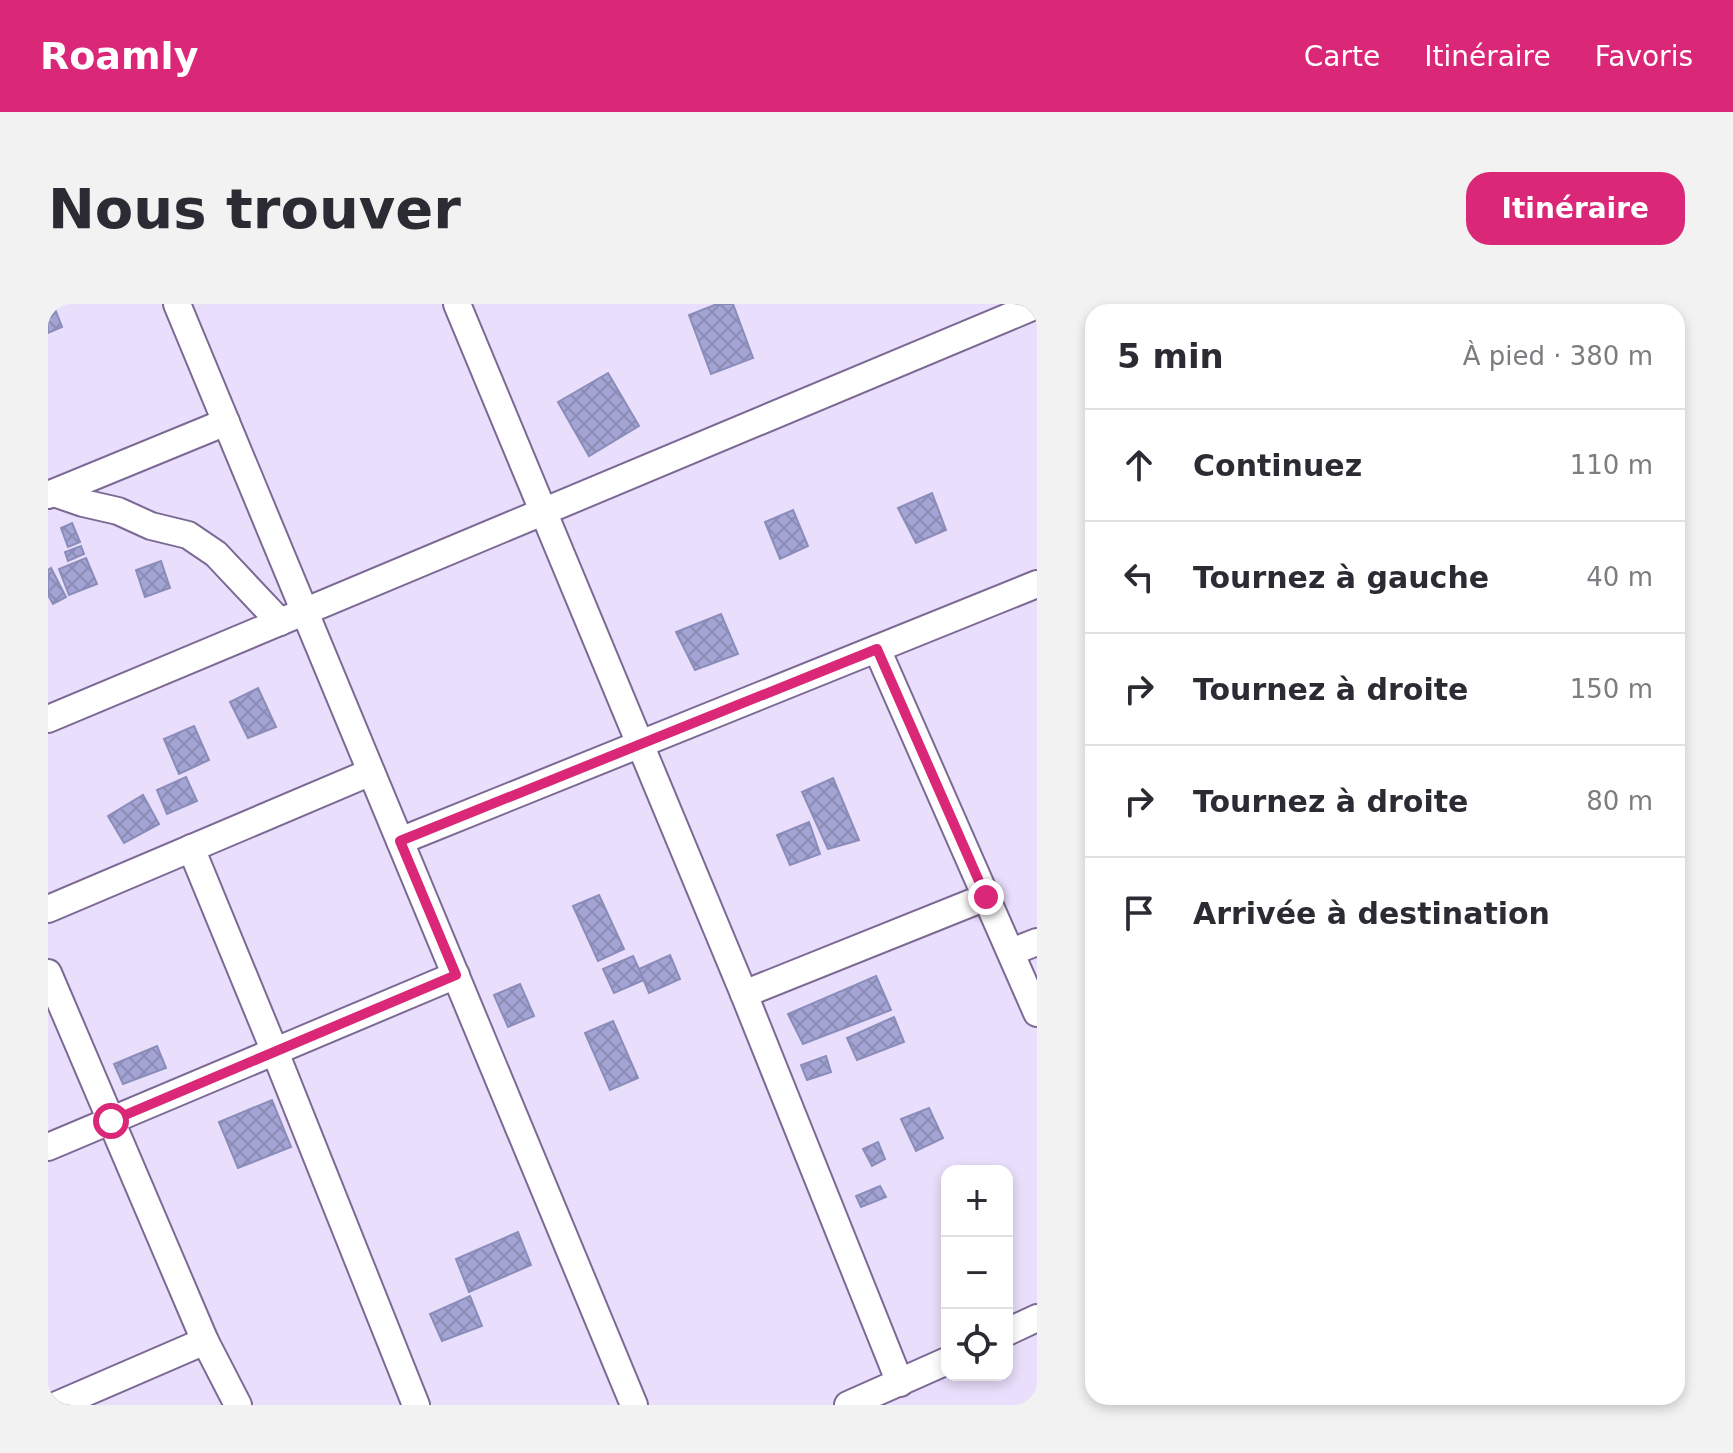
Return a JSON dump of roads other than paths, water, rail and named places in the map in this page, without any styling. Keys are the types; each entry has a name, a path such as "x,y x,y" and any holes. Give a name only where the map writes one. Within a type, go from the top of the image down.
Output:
{"street":[{"path":"177,304 634,1405"},
{"path":"457,304 744,994 900,1383"},
{"path":"48,719 1037,305"},
{"path":"51,494 226,422"},
{"path":"51,494 118,511 151,526 188,535 216,554 280,622"},
{"path":"400,841 1037,584"},
{"path":"877,649 1037,1013"},
{"path":"48,909 371,772"},
{"path":"191,848 416,1405"},
{"path":"744,994 986,897"},
{"path":"1011,952 1037,942"},
{"path":"48,973 205,1341 238,1405"},
{"path":"48,1147 456,975"},
{"path":"1013,1329 1037,1318"},
{"path":"57,1405 205,1341"},
{"path":"848,1405 941,1364"}]}
